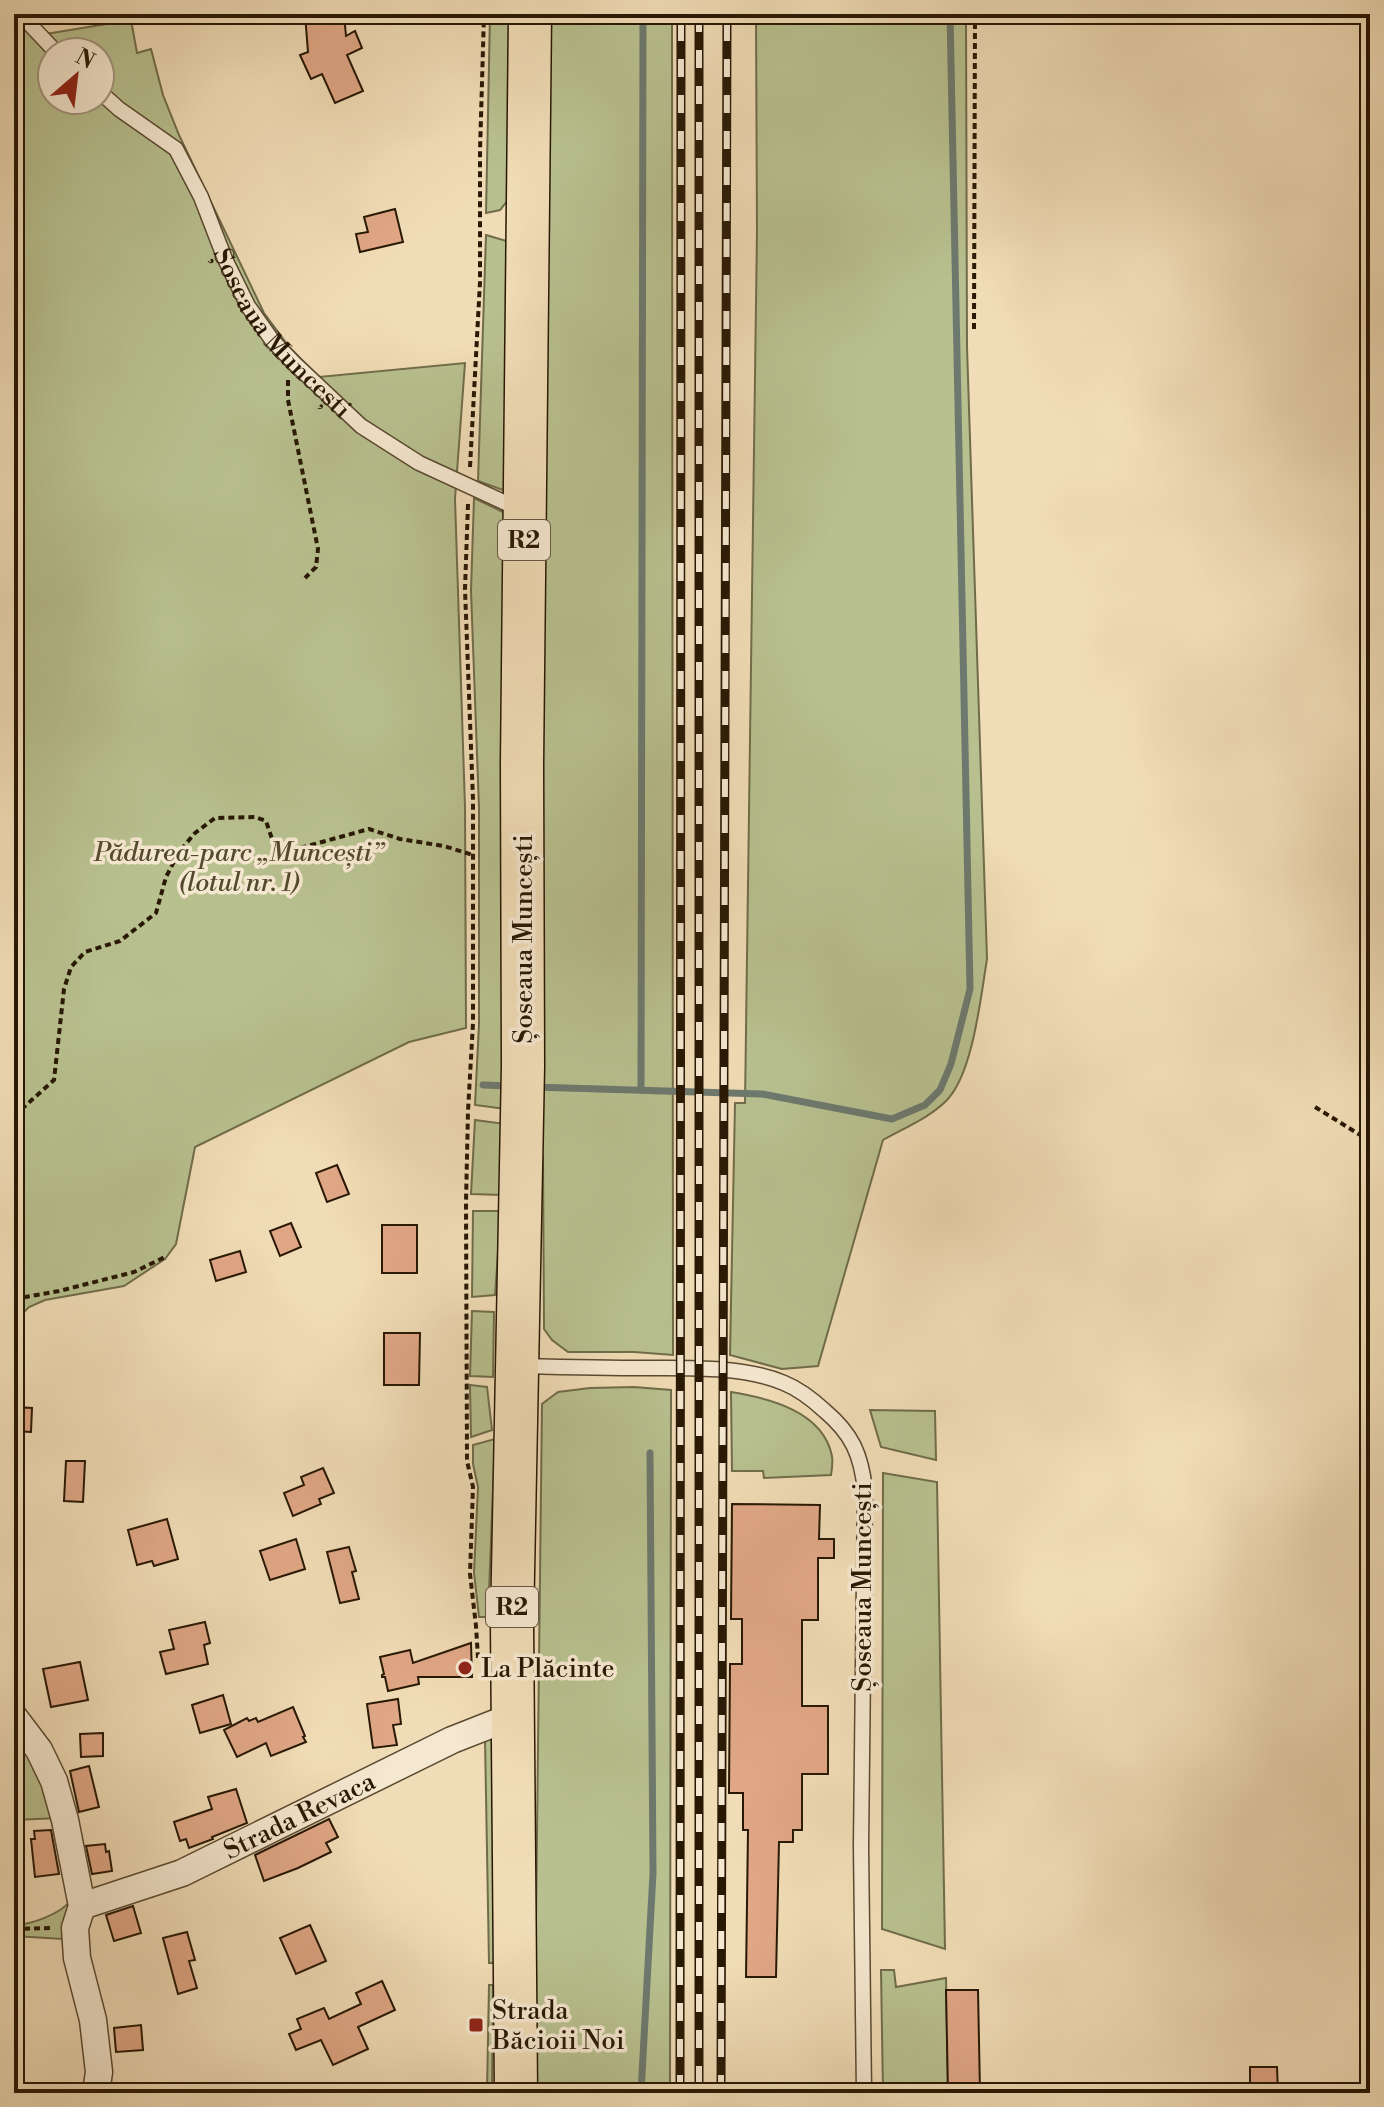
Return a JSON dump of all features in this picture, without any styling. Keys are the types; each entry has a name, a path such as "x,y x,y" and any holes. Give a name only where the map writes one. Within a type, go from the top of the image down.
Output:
{"main road":[{"name":"Șoseaua Muncești","path":"516,2093 512,1624 523,1066 522,749 530,14"}],"street":[{"name":"Strada Revaca","path":"80,1914 182,1873 452,1740 513,1716"},
{"path":"14,1717 39,1750 54,1781 65,1820 80,1914 75,1928 77,1958 93,2020 99,2072 96,2093"}],"lane":[{"path":"20,14 41,36"},
{"name":"Șoseaua Muncești","path":"116,106 176,149 201,197 225,259 248,306 272,340 294,363 361,426 419,463 525,511"},
{"name":"Șoseaua Muncești","path":"518,1366 681,1368 755,1374 788,1384 811,1399 838,1422 862,1462 865,1490 861,1846 864,2093"}],"path":[{"path":"478,1671 470,1574 473,1487 467,1452 466,1202 473,1023 473,800 465,589 480,282 484,14"},
{"path":"974,329 975,14"},
{"path":"294,363 288,379 288,400 318,549 316,567 305,578"},
{"path":"14,1116 54,1080 64,989 71,967 85,952 120,941 156,913 166,877 179,852 195,833 215,818 255,817 266,821 273,842 293,850 369,829 473,855"},
{"path":"1315,1107 1370,1141"},
{"path":"14,1299 134,1272 167,1256"},
{"path":"464,1548 471,1546"},
{"path":"14,1929 55,1928 80,1914"}],"green space":[{"name":"Pădurea-parc „Muncești” (lotul nr. 1)","path":"14,14 46,34 131,20 137,53 151,49 163,95 179,135 264,313 290,348 319,377 465,363 455,499 465,807 466,1028 409,1042 195,1147 176,1244 165,1259 124,1286 45,1300 29,1307 20,1316 14,1315"},
{"path":"490,14 514,14 511,196 500,210 486,213"},
{"path":"547,14 672,14 673,1355 568,1352 552,1340 544,1329 543,1159 536,1117"},
{"path":"756,14 966,14 967,347 987,959 974,1034 955,1089 932,1113 883,1140 818,1366 782,1369 730,1355 735,1103 745,1103 757,231"},
{"path":"486,235 510,242 514,494 478,481"},
{"path":"474,498 505,513 506,1109 475,1105 479,1024 479,808 471,591"},
{"path":"475,1120 506,1124 502,1195 471,1194"},
{"path":"473,1211 501,1211 495,1295 472,1297"},
{"path":"472,1311 494,1312 493,1377 470,1376"},
{"path":"470,1385 487,1387 492,1430 471,1437"},
{"path":"634,1387 671,1390 670,2093 534,2093 542,1404 558,1392"},
{"path":"731,1392 777,1403 806,1418 827,1441 832,1456 831,1475 764,1478 763,1471 732,1471"},
{"path":"870,1410 935,1411 936,1460 881,1447"},
{"path":"495,1439 488,1617 479,1617 474,1573 478,1487 473,1445"},
{"path":"883,1473 937,1482 945,1949 882,1929"},
{"path":"496,1735 494,1963 489,1963 485,1739"},
{"path":"14,1736 18,1736 59,1818 14,1820"},
{"path":"71,1900 63,1939 14,1936 14,1924 45,1918 61,1910"},
{"path":"881,1970 894,1970 896,1987 946,1978 948,2093 883,2093"},
{"path":"489,1985 493,1985 492,2093 487,2093"}],"building":[{"path":"305,14 344,14 346,36 355,31 362,48 347,55 363,91 335,103 322,74 311,79 300,55 308,52"},
{"path":"395,209 403,242 360,252 356,234 368,232 364,217"},
{"path":"337,1165 349,1194 327,1202 316,1173"},
{"path":"291,1223 301,1247 280,1256 270,1231"},
{"path":"382,1225 417,1225 417,1273 382,1273"},
{"path":"240,1251 246,1272 216,1281 210,1260"},
{"path":"384,1333 420,1333 419,1385 384,1385"},
{"path":"14,1407 32,1408 31,1432 14,1431"},
{"path":"66,1461 85,1461 83,1502 64,1501"},
{"path":"323,1468 334,1493 319,1499 321,1504 293,1516 284,1493 304,1485 301,1477"},
{"path":"732,1504 820,1505 819,1539 834,1539 834,1558 818,1558 818,1620 802,1620 802,1706 828,1706 828,1774 802,1774 802,1830 793,1830 793,1842 779,1842 776,1977 746,1977 748,1830 743,1830 743,1793 729,1793 730,1664 742,1664 742,1619 731,1619"},
{"path":"167,1519 178,1559 154,1566 152,1561 137,1565 128,1530"},
{"path":"296,1539 305,1569 270,1580 260,1551"},
{"path":"349,1547 359,1599 340,1603 327,1552"},
{"path":"205,1622 210,1643 204,1645 208,1664 166,1674 160,1652 174,1649 169,1630"},
{"path":"471,1643 472,1677 418,1677 419,1684 388,1691 385,1677 382,1677 380,1657 410,1650 413,1663"},
{"path":"80,1662 88,1700 51,1707 43,1669"},
{"path":"223,1695 231,1724 200,1733 192,1705"},
{"path":"398,1699 401,1724 393,1725 397,1745 373,1748 367,1704"},
{"path":"293,1707 306,1742 271,1756 266,1743 237,1757 224,1730 247,1718 249,1721 256,1718 258,1722"},
{"path":"103,1733 103,1756 81,1757 80,1734"},
{"path":"89,1766 99,1807 79,1812 70,1771"},
{"path":"236,1789 247,1823 189,1848 186,1839 180,1841 174,1822 212,1809 208,1797"},
{"path":"329,1819 338,1837 326,1843 331,1852 264,1881 255,1855"},
{"path":"51,1830 59,1874 35,1877 31,1839 35,1839 34,1831"},
{"path":"105,1844 112,1871 92,1874 86,1846"},
{"path":"133,1906 141,1933 114,1941 106,1915"},
{"path":"310,1925 326,1961 296,1974 280,1938"},
{"path":"187,1932 195,1960 189,1961 197,1988 178,1994 163,1938"},
{"path":"382,1981 395,2010 358,2027 368,2049 333,2065 321,2040 296,2050 289,2034 301,2029 297,2019 324,2008 329,2019 361,2004 356,1993"},
{"path":"946,1990 978,1990 980,2093 948,2093"},
{"path":"141,2025 143,2050 116,2052 114,2028"},
{"path":"1250,2067 1277,2067 1278,2093 1250,2093"}],"waterway":[{"path":"641,1090 643,14"},
{"path":"534,1087 762,1094 892,1119 925,1105 940,1090 951,1064 970,989 950,14"},
{"path":"483,1085 510,1086"},
{"path":"641,2093 653,1873 650,1453"}],"railway":[{"path":"680,2093 681,14"},
{"path":"699,14 699,2093"},
{"path":"721,2093 727,14"}],"place":[{"name":"La Plăcinte","path":"465,1668"},
{"name":"Strada Băcioii Noi","path":"476,2025"}]}
